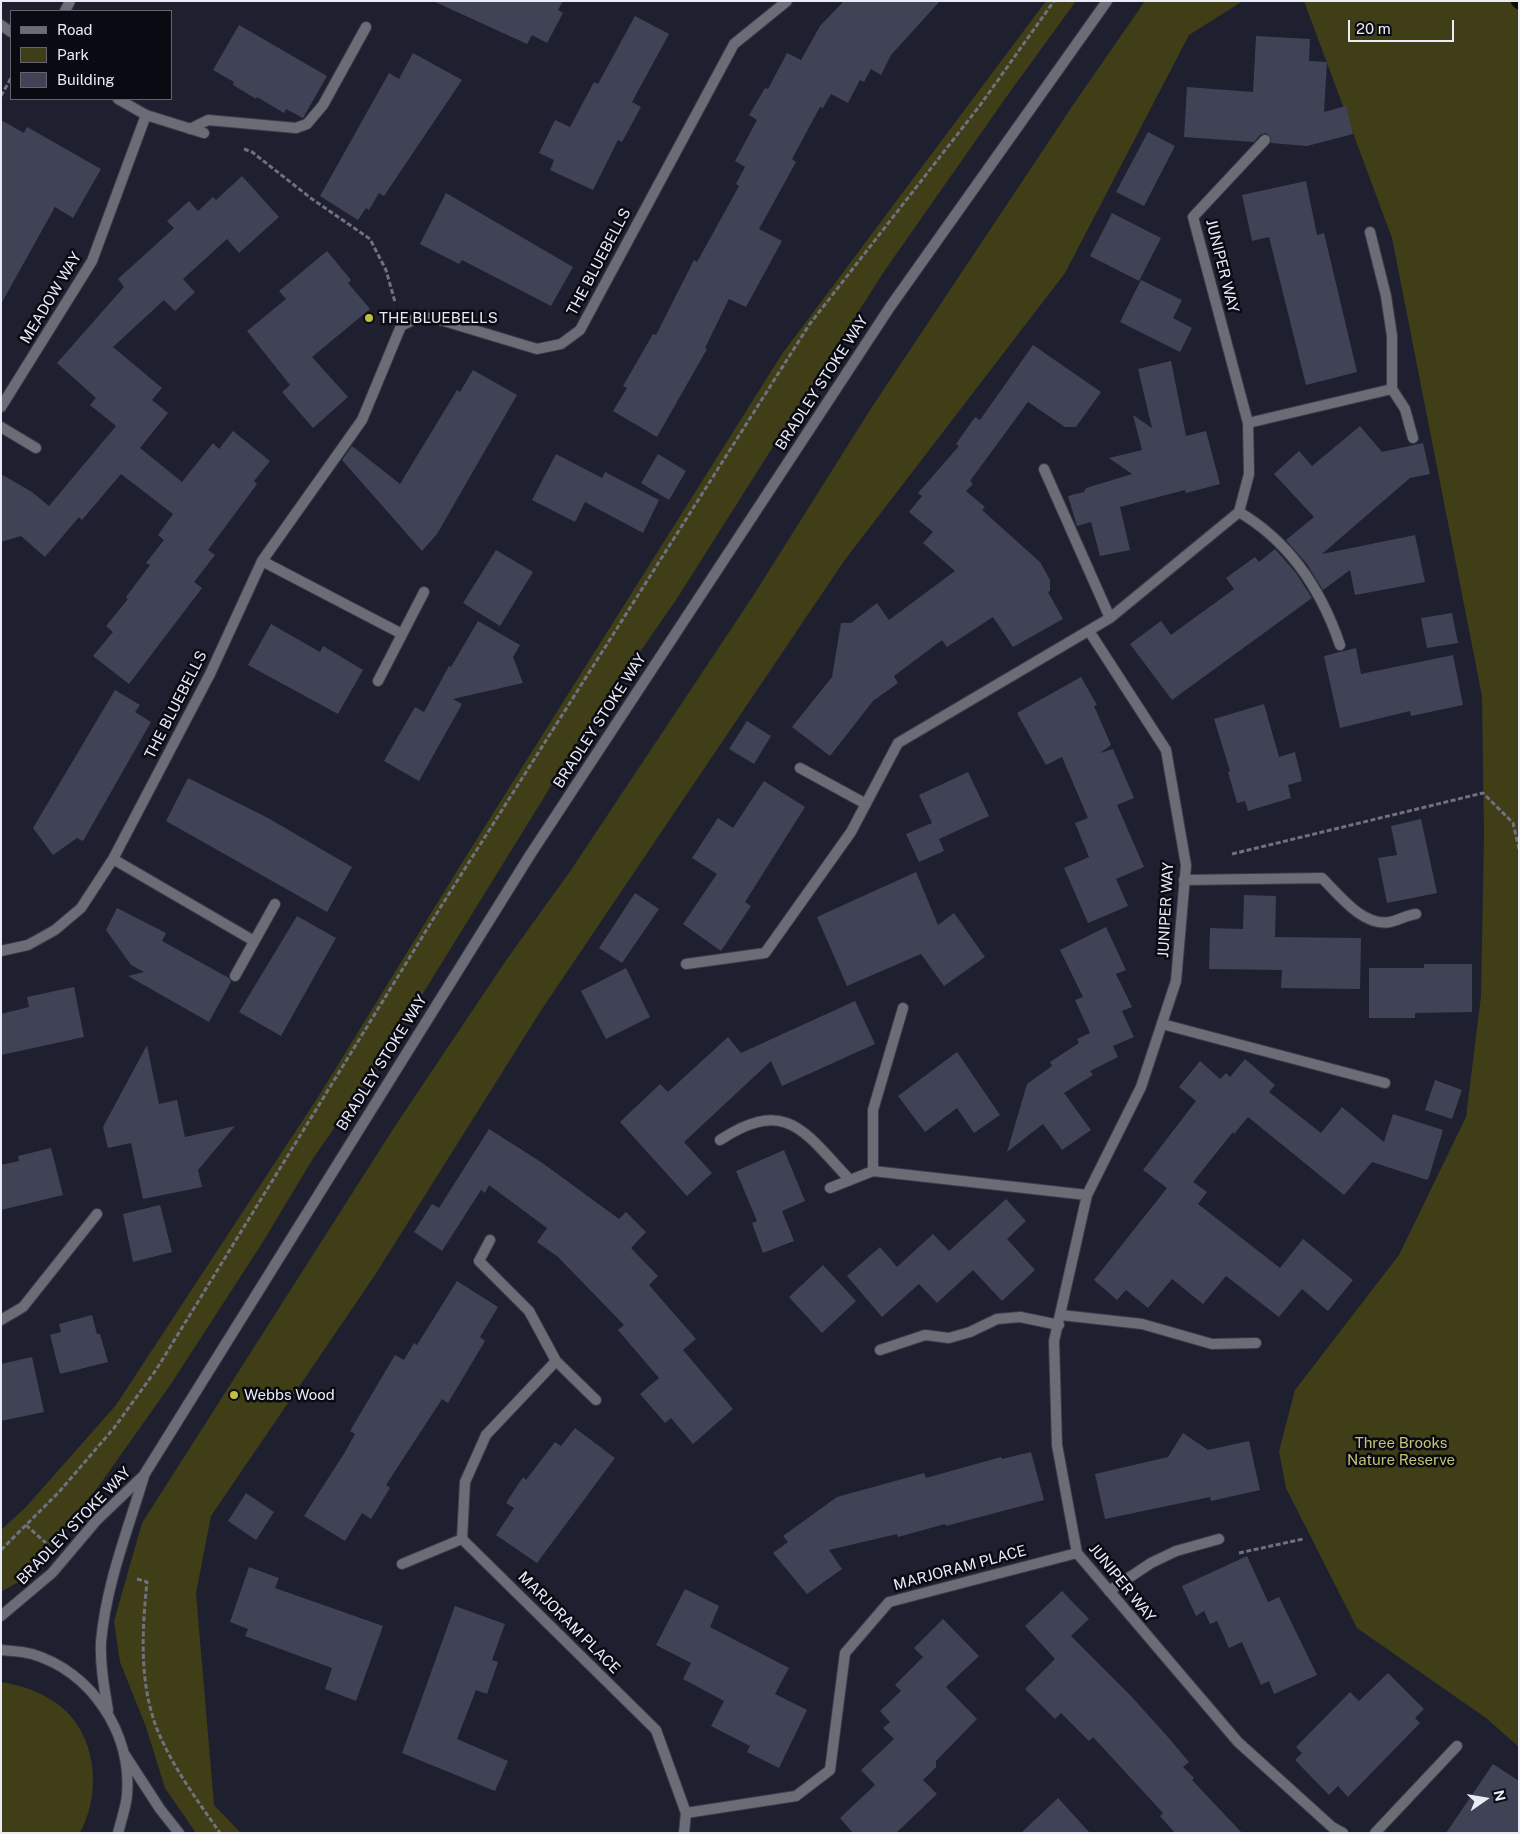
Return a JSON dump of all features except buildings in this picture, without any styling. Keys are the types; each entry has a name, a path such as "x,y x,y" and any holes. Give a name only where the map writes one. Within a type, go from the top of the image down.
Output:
{"street":[{"name":"THE BLUEBELLS","path":"1,950 28,945 55,930 81,908 113,860 210,674 262,561 362,420 401,326 419,317 434,318 538,348 561,344 580,330 734,44 787,1"},
{"name":"BRADLEY STOKE WAY","path":"1,1616 52,1572 96,1521 144,1475 530,855 890,307 1107,1"},
{"path":"190,129 208,120 296,128 307,124 323,105 366,27"},
{"path":"120,100 146,115 204,133"},
{"name":"MEADOW WAY","path":"1,407 92,261 146,115"},
{"name":"JUNIPER WAY","path":"1239,512 1249,474 1248,423 1194,217 1265,140"},
{"path":"1370,232 1386,296 1392,336 1392,389 1405,409 1413,438"},
{"path":"1248,423 1392,389"},
{"path":"1,427 36,448"},
{"path":"1044,469 1110,618"},
{"path":"686,964 765,953 851,832 898,743 1110,618 1239,512 1278,540 1306,575 1328,615 1340,645"},
{"path":"262,561 402,634"},
{"path":"378,681 424,592"},
{"name":"JUNIPER WAY","path":"1090,631 1166,750 1186,865 1176,981 1141,1087 1087,1196 1054,1341 1056,1445 1076,1553 1238,1742 1329,1830 1343,1833"},
{"path":"800,768 866,804"},
{"path":"113,860 254,941"},
{"path":"1184,880 1322,878 1358,912 1375,922 1390,922 1403,916 1416,914"},
{"path":"235,976 275,904"},
{"path":"873,1171 873,1110 903,1008"},
{"path":"1162,1024 1385,1083"},
{"path":"720,1140 748,1124 761,1120 784,1120 804,1132 850,1180"},
{"path":"830,1188 873,1171 1087,1196"},
{"path":"1,1320 23,1308 97,1214"},
{"path":"490,1240 479,1261 529,1311 556,1361 596,1400"},
{"path":"880,1350 925,1335 949,1338 970,1332 997,1319 1020,1317 1142,1324 1212,1344 1256,1344"},
{"path":"402,1564 462,1539 465,1482 486,1435 556,1361"},
{"name":"BRADLEY STOKE WAY","path":"108,1712 102,1665 104,1619 114,1572 144,1475"},
{"name":"MARJORAM PLACE","path":"462,1539 656,1730 686,1813 684,1833"},
{"path":"1108,1591 1151,1563 1176,1551 1219,1539"},
{"name":"MARJORAM PLACE","path":"686,1813 796,1796 830,1770 845,1653 890,1602 1076,1553"},
{"path":"1,1650 31,1654 55,1663 77,1677 94,1694 108,1712 125,1755 160,1809 179,1833"},
{"path":"1375,1833 1457,1746"},
{"path":"118,1833 127,1796 125,1755"}],"path":[{"path":"1,1550 59,1492 114,1428 156,1370 440,908 810,325 980,104 1054,1"},
{"path":"1,96 10,80"},
{"path":"204,133 252,152 312,199 370,239 386,270 401,326"},
{"path":"1224,856 1483,793 1513,823 1519,849"},
{"path":"26,1525 51,1548"},
{"path":"129,1577 148,1582 144,1621 145,1674 147,1694 157,1729 174,1762 220,1833"}],"green space":[{"path":"1046,1 1076,1 883,273 676,600 583,734 385,1055 314,1157 261,1245 171,1384 98,1487 55,1540 22,1580 1,1592 1,1530 26,1507 116,1405 320,1094 460,866 782,354"},
{"path":"1145,1 1243,1 1189,35 1065,273 844,561 540,1012 375,1275 211,1516 196,1593 214,1805 241,1833 196,1833 165,1788 146,1727 120,1662 114,1621 142,1523 397,1123 507,959 571,870 755,593 870,410 1073,105"},
{"name":"Three Brooks Nature Reserve","path":"1304,1 1519,1 1519,1747 1486,1718 1357,1628 1286,1488 1279,1451 1295,1390 1399,1255 1466,1117 1481,996 1484,835 1482,696 1392,238"},
{"path":"1,1682 37,1692 64,1709 77,1724 86,1741 91,1759 92,1797 80,1833 1,1833"}],"waterway":[{"path":"1516,1 1519,4"}],"place":[{"name":"THE BLUEBELLS","path":"369,318"},
{"name":"Webbs Wood","path":"234,1395"}]}
